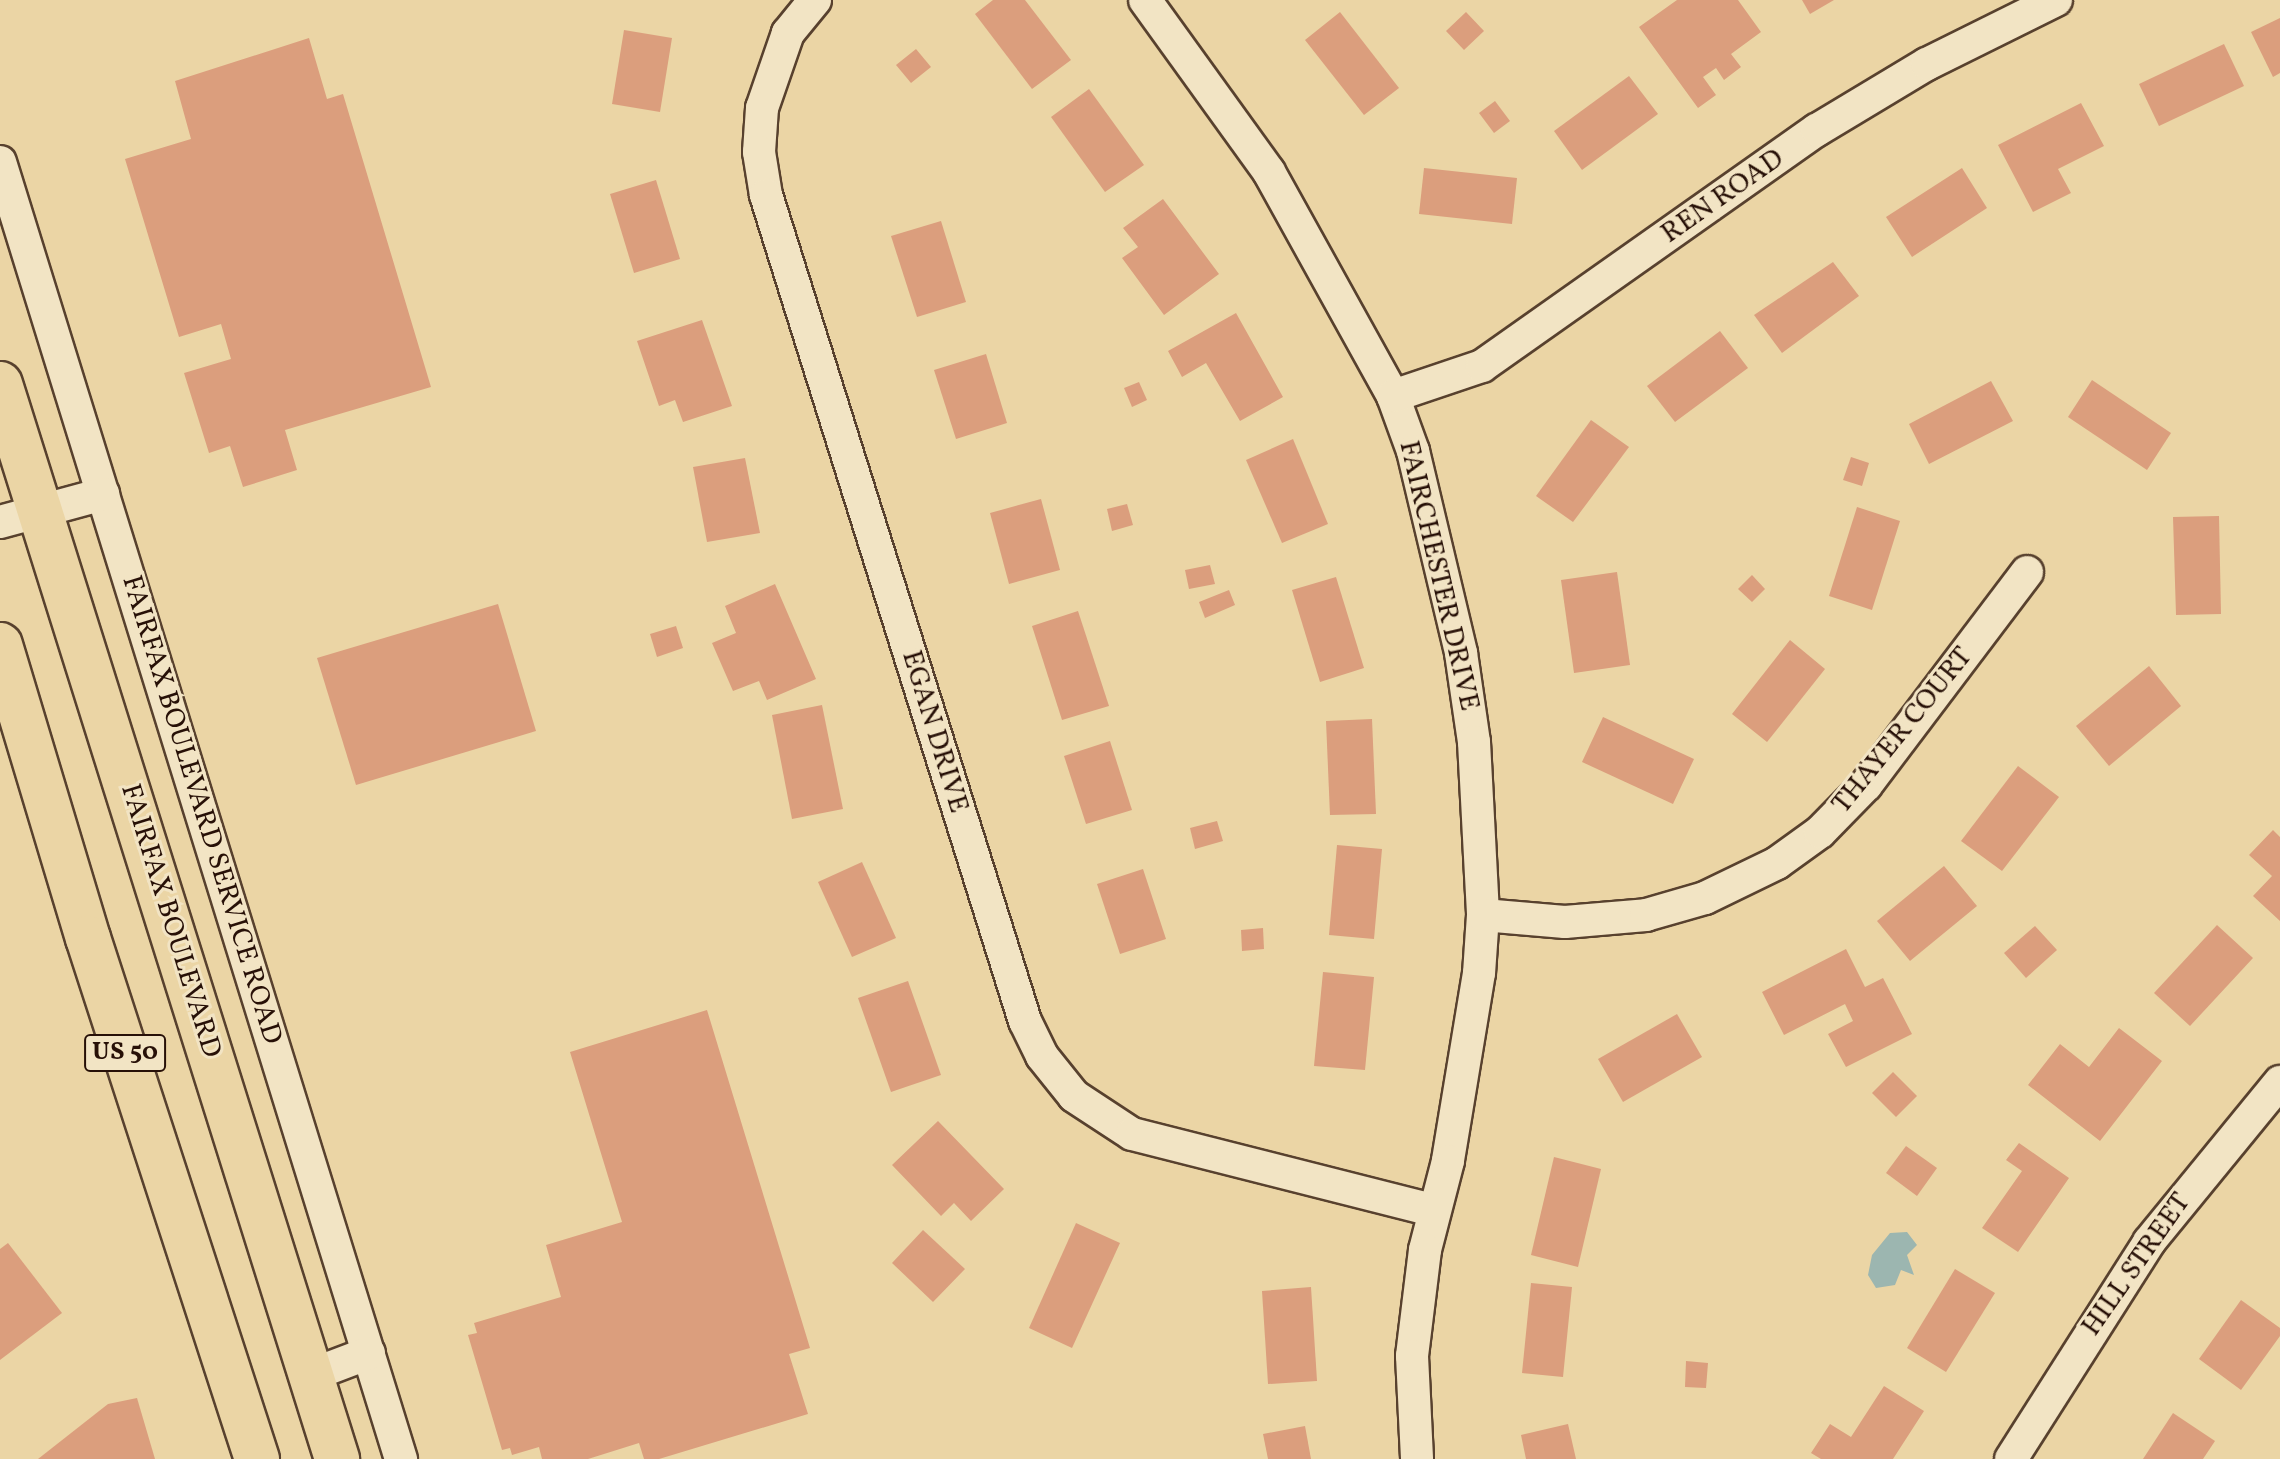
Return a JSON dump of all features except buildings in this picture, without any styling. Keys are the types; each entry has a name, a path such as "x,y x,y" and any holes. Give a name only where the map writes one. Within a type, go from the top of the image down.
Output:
{"main road":[{"name":"FAIRFAX BOULEVARD","path":"0,384 43,511 337,1459"},
{"name":"US 50","path":"0,645 88,938 257,1459"}],"street":[{"name":"EGAN DRIVE","path":"815,0 788,33 762,108 759,152 766,195 1025,1021 1042,1056 1074,1096 1132,1134 1433,1210"},
{"name":"FAIRCHESTER DRIVE","path":"1145,0 1269,172 1393,396 1413,451 1461,653 1474,742 1483,915 1479,973 1448,1161 1433,1210 1412,1356 1417,1459"},
{"name":"REN ROAD","path":"1393,396 1482,366 1817,130 1927,64 2056,0"},
{"name":"FAIRFAX BOULEVARD SERVICE ROAD","path":"0,162 401,1459"},
{"path":"0,522 103,494"},
{"name":"THAYER COURT","path":"1483,915 1565,922 1646,915 1705,898 1777,863 1820,832 1866,785 2027,572"},
{"name":"HILL STREET","path":"2011,1459 2149,1242 2280,1082"},
{"path":"311,1375 369,1353"}],"water":[{"path":"1907,1232 1917,1245 1907,1255 1914,1275 1901,1270 1895,1285 1876,1288 1868,1275 1872,1255 1890,1233"}]}
